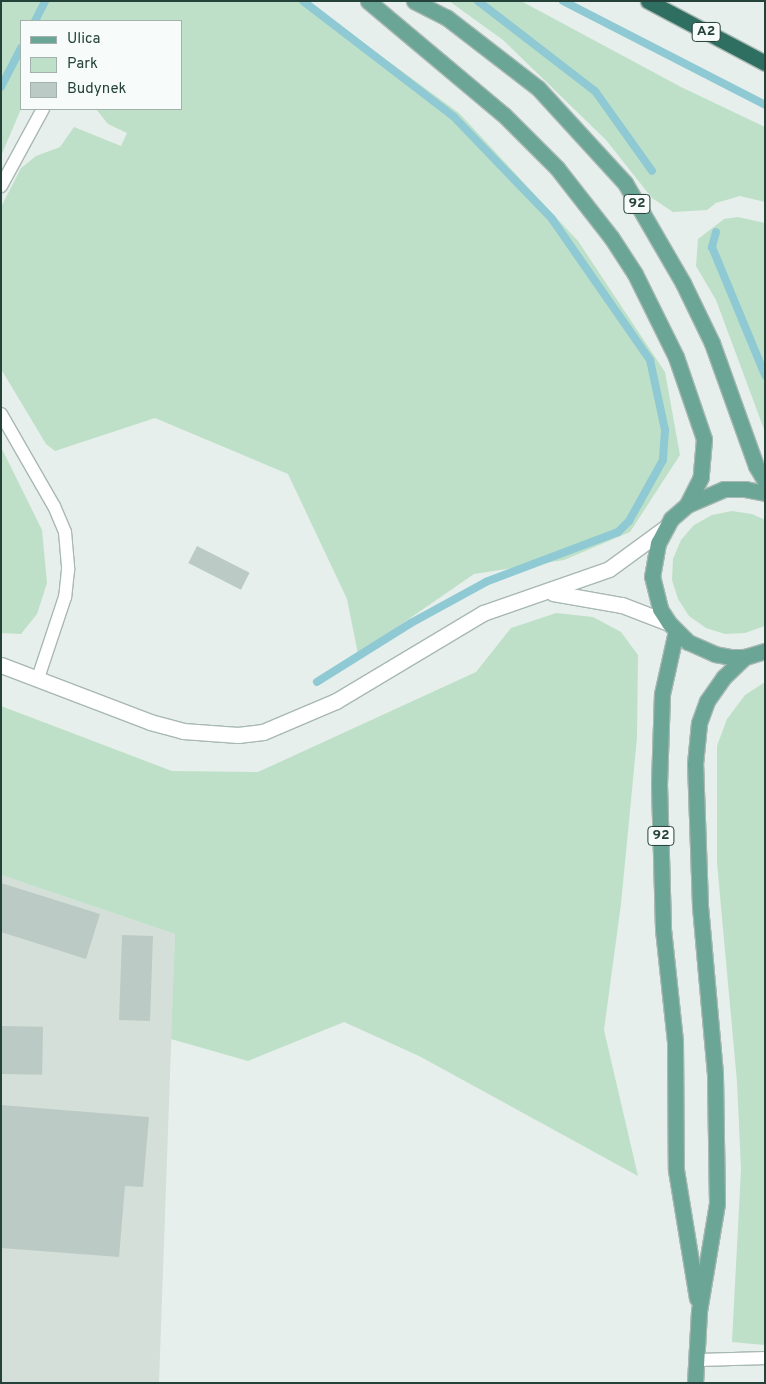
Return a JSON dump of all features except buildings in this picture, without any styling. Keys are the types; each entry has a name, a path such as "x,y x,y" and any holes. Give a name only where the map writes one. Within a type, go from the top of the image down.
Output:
{"highway":[{"name":"A2","path":"648,1 765,63"}],"main road":[{"name":"92","path":"368,1 504,115 557,168 611,237 635,274 676,357 704,440 701,476 687,505 665,528 653,559 652,576 660,609 673,627 700,649 722,655 744,657 765,651"},
{"name":"92","path":"414,1 446,17 538,88 625,183 683,283 712,343 756,466 765,481"},
{"name":"92","path":"687,505 724,490 745,489 765,493"},
{"name":"92","path":"673,627 662,694 659,784 663,919 675,1042 676,1170 699,1312"},
{"name":"92","path":"695,1383 699,1312 717,1203 715,1074 700,906 695,764 699,723 707,700 724,677 744,657"}],"street":[{"path":"1,665 150,722 183,731 238,735 263,732 336,701 484,613 549,592 609,568 665,528"},
{"path":"549,592 622,605 673,627"}],"lane":[{"path":"1,186 42,110"},
{"path":"1,414 50,498 65,532 68,570 65,597 38,678"},
{"path":"696,1360 765,1358"}],"shaded area":[{"path":"1,875 175,934 159,1383 1,1383"}],"green space":[{"path":"1,1 306,1 459,113 578,241 665,372 680,455 630,532 564,560 474,574 358,654 347,599 288,474 155,418 55,451 46,444 1,369 1,207 21,168 36,156 60,147 74,127 121,146 127,133 108,124 97,110 182,110 182,20 20,20 21,110 1,156"},
{"path":"449,1 521,1 681,87 765,127 765,202 740,196 716,203 707,210 673,212 652,198 606,140 503,40"},
{"path":"738,217 765,223 765,432 716,300 696,266 698,239 724,219"},
{"path":"1,447 42,530 47,583 37,614 21,634 1,633"},
{"path":"732,511 752,514 765,520 765,626 745,633 725,634 706,628 689,616 678,599 672,580 673,559 681,540 694,525 712,515"},
{"path":"556,613 593,617 621,632 638,655 637,738 621,904 604,1030 638,1176 419,1056 344,1022 248,1061 171,1039 175,934 1,875 1,706 172,771 258,772 476,672 511,628"},
{"path":"765,682 765,1345 732,1342 741,1169 737,1082 717,863 717,746 727,719 745,695"}],"waterway":[{"path":"36,20 45,1"},
{"path":"303,1 454,117 552,219 650,360 665,430 663,460 629,521 618,532 486,582 411,623 317,682"},
{"path":"478,1 595,91 652,171"},
{"path":"563,1 765,105"},
{"path":"1,87 20,50"},
{"path":"716,232 712,247 765,375"}]}
